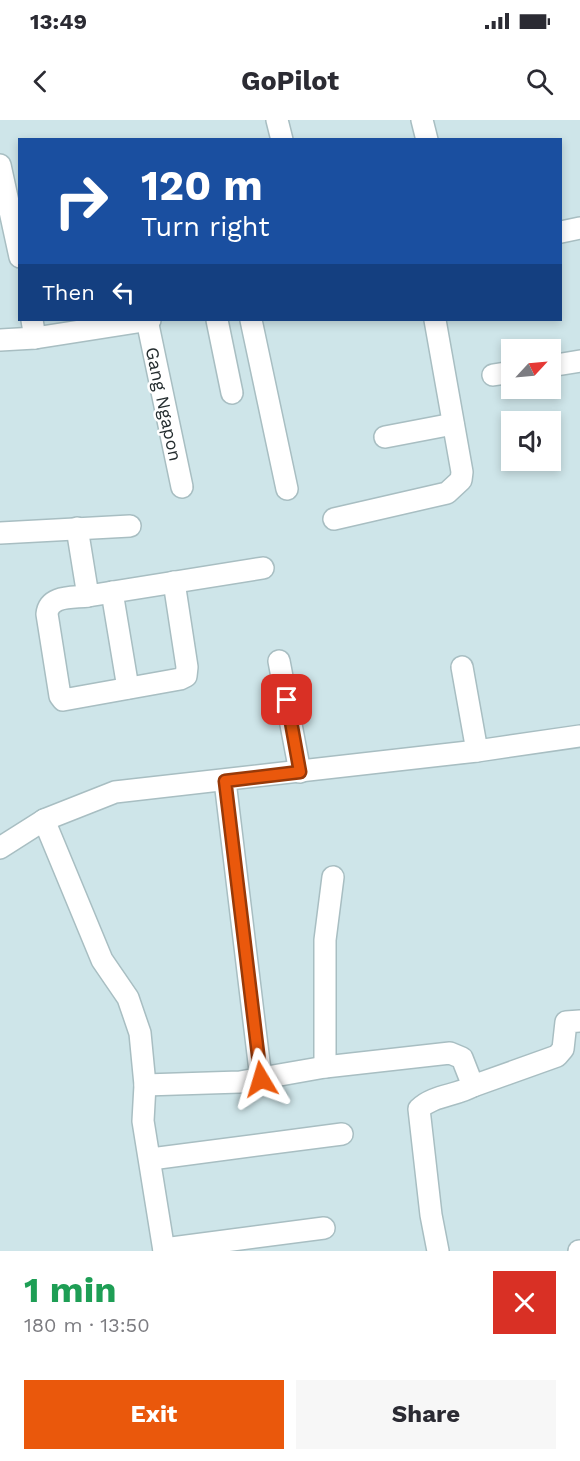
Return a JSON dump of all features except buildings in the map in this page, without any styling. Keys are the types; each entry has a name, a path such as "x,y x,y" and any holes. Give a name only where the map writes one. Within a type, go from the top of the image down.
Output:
{"street":[{"path":"277,120 282,138"},
{"path":"422,120 426,138"},
{"path":"0,165 18,248"},
{"path":"562,232 580,228"},
{"path":"0,340 34,329 135,321"},
{"name":"Gang Ngapon","path":"148,321 182,487"},
{"path":"218,321 232,393"},
{"path":"251,321 287,489"},
{"path":"334,519 447,494 461,480 462,471 435,321"},
{"path":"561,364 580,361"},
{"path":"386,437 453,424"},
{"path":"0,533 130,526"},
{"path":"77,528 88,596"},
{"path":"174,582 187,667 186,676 63,700 60,696 47,614 50,602 56,600 263,568"},
{"path":"112,592 128,687"},
{"path":"279,661 300,772"},
{"path":"462,667 477,751"},
{"path":"0,848 44,820 115,792 477,751 580,736"},
{"path":"225,781 261,1079"},
{"path":"44,820 102,960 128,998 140,1033 145,1085 143,1121 164,1250 324,1228"},
{"path":"325,1067 325,940 333,877"},
{"path":"438,1251 431,1215 419,1110 427,1102 463,1092 473,1086 558,1056 563,1048 566,1022 580,1021"},
{"path":"145,1085 240,1082 325,1067 450,1053 462,1058 473,1086"},
{"path":"151,1159 342,1134"}],"route":[{"path":"261,1079 225,781 300,772 287,700"}]}
